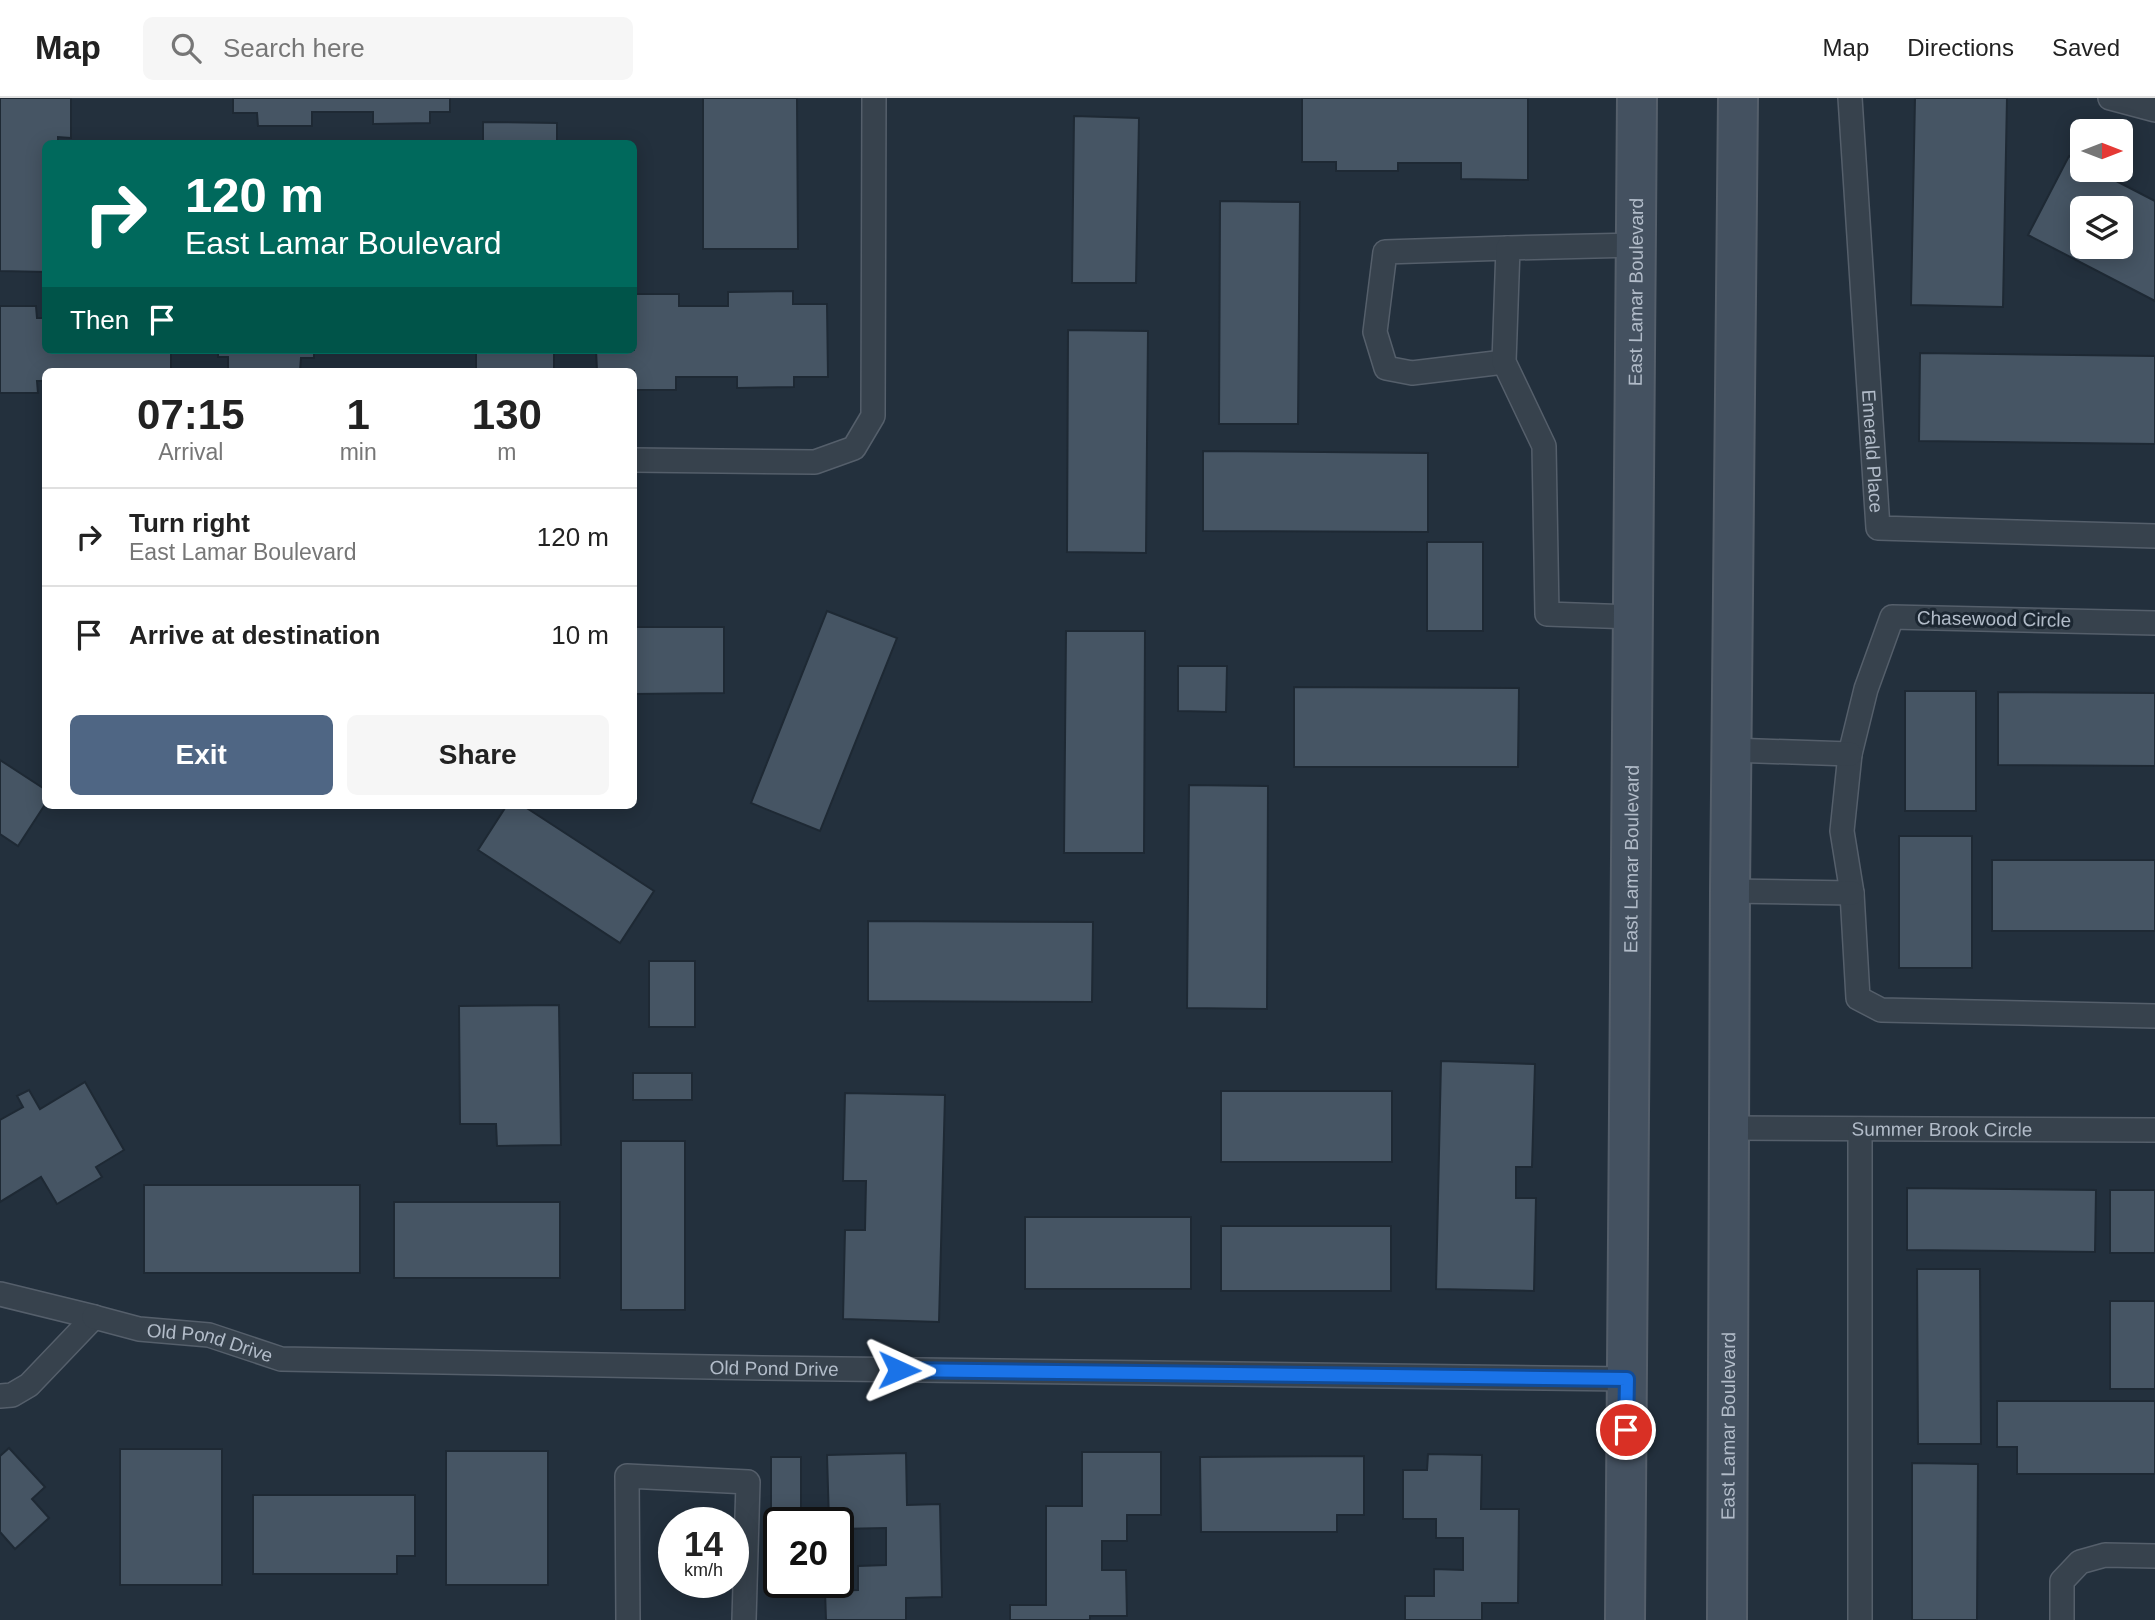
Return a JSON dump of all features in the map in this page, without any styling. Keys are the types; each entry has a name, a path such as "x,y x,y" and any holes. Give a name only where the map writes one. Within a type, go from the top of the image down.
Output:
{"main road":[{"name":"East Lamar Boulevard","path":"1625,1620 1637,98"},
{"name":"East Lamar Boulevard","path":"1727,1620 1728,1128 1738,98"}],"lane":[{"path":"637,460 815,462 853,448 873,416 874,98"},
{"name":"Emerald Place","path":"1850,98 1878,528 2155,536"},
{"path":"2110,98 2155,110"},
{"path":"1504,362 1412,373 1386,368 1375,332 1385,252 1636,244"},
{"path":"1508,248 1504,362 1544,446 1547,614 1633,617"},
{"name":"Chasewood Circle","path":"2155,623 1892,617 1866,689 1850,754 1842,831 1852,893 1858,998 1881,1010 2155,1016"},
{"path":"1731,750 1850,754"},
{"path":"1730,891 1852,893"},
{"name":"Summer Brook Circle","path":"1728,1128 2155,1130"},
{"path":"1860,1129 1860,1620"},
{"name":"Old Pond Drive","path":"0,1294 139,1329 209,1335 281,1359 1627,1379"},
{"path":"0,1396 12,1395 29,1385 94,1317"},
{"path":"628,1620 627,1476 748,1482 744,1620"},
{"path":"2062,1620 2062,1581 2080,1562 2105,1555 2155,1556"}],"building":[{"path":"0,98 71,98 71,138 42,140 42,272 0,271"},
{"path":"233,98 450,98 450,112 430,112 430,123 373,124 373,112 312,112 312,126 258,126 257,113 233,113"},
{"path":"703,98 797,98 798,249 703,249"},
{"path":"1302,98 1528,98 1528,180 1461,179 1461,163 1398,163 1398,171 1336,171 1336,162 1302,162"},
{"path":"1915,98 2007,98 2003,307 1911,305"},
{"path":"1074,116 1139,118 1136,283 1072,283"},
{"path":"483,122 557,123 557,140 483,140"},
{"path":"2069,156 2070,182 2118,182 2155,201 2155,301 2074,259 2133,259 2133,196 2070,196 2070,257 2028,235"},
{"path":"1220,201 1300,202 1298,424 1219,424"},
{"path":"793,291 793,304 827,304 828,377 794,377 794,387 737,388 737,377 676,377 676,390 637,390 637,368 597,368 596,354 637,354 637,294 679,294 679,306 728,306 728,292"},
{"path":"0,306 36,306 37,318 42,318 42,354 171,354 171,368 42,368 42,381 37,381 38,393 0,393"},
{"path":"1068,330 1148,331 1146,553 1067,552"},
{"path":"1920,353 2155,356 2155,444 1919,441"},
{"path":"218,354 314,354 314,358 301,358 300,368 228,368 228,357 218,357"},
{"path":"476,354 554,354 554,368 476,368"},
{"path":"1203,451 1428,453 1428,532 1203,531"},
{"path":"1427,542 1483,542 1483,631 1427,631"},
{"path":"827,611 897,638 820,831 751,803"},
{"path":"637,627 724,627 724,693 637,694"},
{"path":"1066,631 1145,631 1144,853 1064,853"},
{"path":"1178,666 1227,666 1226,712 1178,711"},
{"path":"1294,687 1519,688 1518,767 1294,767"},
{"path":"1905,691 1976,691 1976,811 1905,811"},
{"path":"1998,692 2155,693 2155,766 1998,765"},
{"path":"0,760 42,787 42,809 18,846 0,834"},
{"path":"1189,785 1268,786 1267,1009 1187,1008"},
{"path":"504,809 528,809 654,891 620,943 478,850"},
{"path":"1899,836 1972,836 1972,968 1899,968"},
{"path":"1992,860 2155,860 2155,931 1992,931"},
{"path":"868,921 1093,922 1092,1002 868,1001"},
{"path":"649,961 695,961 695,1027 649,1027"},
{"path":"559,1005 561,1145 497,1146 496,1124 460,1124 459,1006"},
{"path":"1441,1061 1535,1064 1532,1167 1516,1167 1516,1198 1536,1198 1534,1291 1436,1289"},
{"path":"633,1073 692,1073 692,1100 633,1100"},
{"path":"85,1082 124,1150 96,1167 102,1177 57,1204 41,1177 0,1202 0,1120 23,1107 17,1096 29,1090 40,1109"},
{"path":"1221,1091 1392,1091 1392,1162 1221,1162"},
{"path":"845,1093 945,1095 939,1322 843,1319 845,1230 865,1230 866,1181 843,1181"},
{"path":"621,1141 685,1141 685,1310 621,1310"},
{"path":"144,1185 360,1185 360,1273 144,1273"},
{"path":"1907,1188 2096,1190 2095,1252 1907,1250"},
{"path":"2110,1190 2155,1190 2155,1253 2110,1253"},
{"path":"394,1202 560,1202 560,1278 394,1278"},
{"path":"1025,1217 1191,1217 1191,1289 1025,1289"},
{"path":"1221,1226 1391,1226 1391,1291 1221,1291"},
{"path":"1917,1269 1980,1269 1981,1444 1918,1444"},
{"path":"2110,1301 2155,1301 2155,1389 2110,1389"},
{"path":"1997,1401 2155,1401 2155,1474 2017,1474 2017,1447 1997,1447"},
{"path":"9,1448 45,1487 32,1499 49,1518 15,1549 0,1532 0,1456"},
{"path":"120,1449 222,1449 222,1585 120,1585"},
{"path":"446,1451 548,1451 548,1585 446,1585"},
{"path":"1082,1452 1161,1452 1161,1515 1127,1515 1127,1541 1102,1541 1102,1570 1126,1570 1127,1616 1090,1616 1090,1620 1010,1620 1010,1605 1046,1605 1046,1506 1082,1506"},
{"path":"906,1453 907,1505 940,1504 942,1597 906,1598 906,1620 826,1620 825,1598 854,1598 854,1590 858,1590 858,1566 886,1565 886,1528 854,1529 854,1507 829,1507 827,1455"},
{"path":"1428,1454 1482,1455 1481,1509 1519,1509 1518,1603 1482,1603 1482,1620 1405,1620 1405,1596 1434,1596 1434,1569 1463,1570 1463,1538 1436,1538 1436,1519 1403,1519 1403,1470 1427,1470"},
{"path":"1364,1456 1364,1515 1337,1515 1337,1532 1201,1532 1200,1457"},
{"path":"771,1457 801,1457 801,1507 771,1507"},
{"path":"1912,1463 1978,1464 1977,1620 1912,1620"},
{"path":"253,1495 415,1495 415,1556 397,1556 397,1574 253,1574"}],"route":[{"path":"899,1370 1627,1379 1626,1430"}]}
